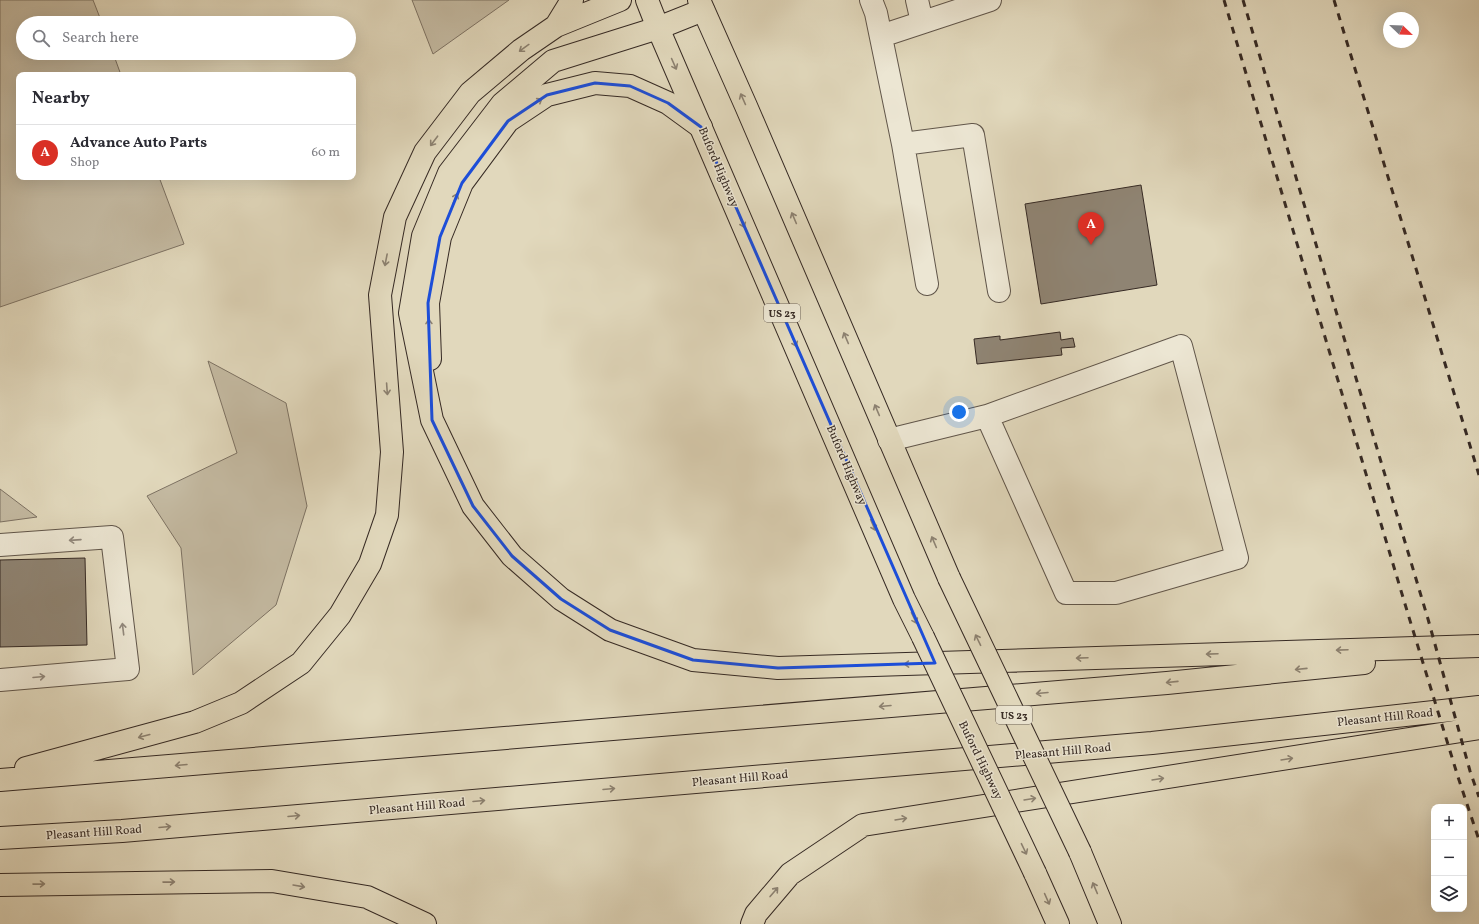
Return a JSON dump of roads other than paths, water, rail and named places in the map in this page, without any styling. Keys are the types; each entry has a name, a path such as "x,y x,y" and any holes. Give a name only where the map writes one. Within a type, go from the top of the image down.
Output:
{"main road":[{"path":"556,26 572,0"},
{"path":"0,775 195,722 241,703 301,663 340,615 370,564 387,515 392,452 380,295 395,217 425,152 470,93 521,50 556,26 620,0"},
{"name":"Buford Highway","path":"647,0 904,599 1058,924"},
{"path":"701,5 658,28 553,61 502,104 450,173 423,236 410,312 432,420 473,506 512,556 561,598 610,630 693,660 778,668 1479,646"},
{"name":"US 23","path":"701,5 949,578 1080,852 1110,924"},
{"path":"432,420 428,303 440,237 462,183 508,121 547,95 595,83 630,86 668,103 702,127"},
{"path":"0,780 1159,684 1479,651"},
{"name":"Pleasant Hill Road","path":"0,838 138,830 1152,743 1479,707"},
{"path":"752,924 756,914 790,874 863,825 1479,728"},
{"path":"0,885 272,881 367,897 425,924"}],"lane":[{"path":"871,0 876,13 903,144 927,284"},
{"path":"917,0 922,22"},
{"path":"881,36 967,4 990,0"},
{"path":"903,144 973,135 999,291"},
{"path":"889,440 986,416 1181,346 1237,558 1116,592 1066,593 986,416"},
{"path":"0,545 112,537 128,670 0,680"}],"railway":[{"path":"1224,0 1408,614 1479,840"},
{"path":"1243,0 1428,619 1470,771 1479,797"},
{"path":"1334,0 1479,475"}],"place":[{"name":"Advance Auto Parts","path":"1091,245"}]}
